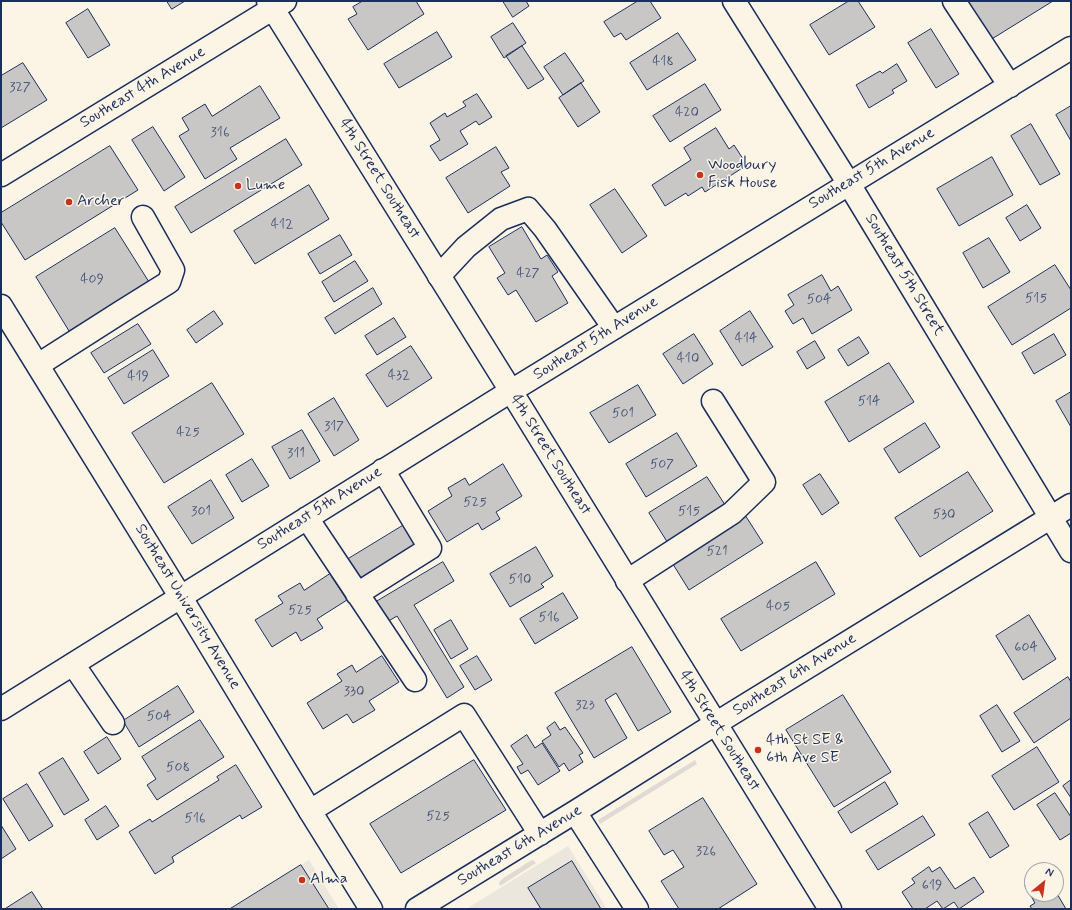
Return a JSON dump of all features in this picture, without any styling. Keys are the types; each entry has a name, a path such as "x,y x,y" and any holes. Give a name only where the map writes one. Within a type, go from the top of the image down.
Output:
{"street":[{"name":"Southeast 5th Street","path":"734,1 849,184 1071,552"},
{"path":"954,1 1010,86"},
{"name":"Southeast 4th Avenue","path":"1,175 275,4"},
{"name":"4th Street Southeast","path":"275,4 439,276 830,909"},
{"name":"Southeast 5th Avenue","path":"1,709 383,470 1071,48"},
{"path":"439,276 466,247 501,219 528,209 545,229 614,328"},
{"path":"38,365 170,282 173,270 143,217"},
{"name":"Southeast University Avenue","path":"1,306 371,909"},
{"path":"627,581 732,513 764,482 713,401"},
{"path":"357,594 430,548 383,470"},
{"name":"Southeast 6th Avenue","path":"417,909 1071,505"},
{"path":"307,518 415,680"},
{"path":"73,664 113,723"},
{"path":"310,811 464,715 540,834"},
{"path":"575,812 638,909"}],"shaded area":[{"path":"695,760 697,764 600,824 598,820"},
{"path":"568,846 607,909 466,909"},
{"path":"309,860 339,909 229,909"},
{"path":"533,860 536,863 500,886 499,883 502,879"}],"building":[{"path":"167,1 185,1 172,9"},
{"path":"363,1 416,1 424,14 368,50 348,19 357,14 353,7"},
{"path":"503,1 526,1 529,6 513,17"},
{"path":"638,1 650,1 661,18 626,40 621,33 614,37 604,22"},
{"path":"849,1 858,1 875,27 829,55 810,25"},
{"path":"968,1 1053,1 987,42 964,4"},
{"path":"88,9 110,45 88,58 66,23"},
{"path":"513,23 526,43 504,58 491,37"},
{"path":"931,29 959,74 936,88 908,43"},
{"path":"437,32 452,57 399,88 384,64"},
{"path":"678,33 696,60 647,90 630,63"},
{"path":"522,46 544,79 528,89 506,56"},
{"path":"565,53 584,81 563,95 544,67"},
{"path":"23,63 47,100 1,128 1,76"},
{"path":"897,64 907,81 892,90 894,93 869,108 856,85 880,71 882,73"},
{"path":"581,83 600,112 578,127 559,98"},
{"path":"705,84 721,110 670,142 653,116"},
{"path":"260,86 280,118 230,148 237,159 205,179 179,136 189,130 182,118 205,104 212,116"},
{"path":"477,94 492,117 479,125 476,121 460,131 468,144 440,161 430,146 440,140 430,123 445,113 447,117 466,106 463,102"},
{"path":"1071,106 1071,141 1056,115"},
{"path":"1031,124 1060,174 1040,185 1011,136"},
{"path":"153,127 185,177 164,191 132,140"},
{"name":"Woodbury Fisk House","path":"716,128 729,149 734,145 747,165 705,192 702,187 688,196 686,193 665,206 652,185 691,160 684,148"},
{"name":"Lume","path":"286,139 302,165 191,233 175,207"},
{"name":"Archer","path":"110,146 138,190 25,260 1,222 1,213"},
{"path":"496,147 509,168 501,172 510,186 468,213 446,178"},
{"path":"992,157 1013,195 959,226 937,189"},
{"path":"309,185 329,219 255,264 234,231"},
{"path":"615,189 647,236 622,253 590,205"},
{"path":"1027,205 1041,228 1020,241 1006,218"},
{"path":"522,227 541,259 547,255 558,272 552,276 568,303 536,322 516,290 508,295 497,278 505,273 489,247"},
{"path":"115,228 149,282 69,331 36,277"},
{"path":"340,235 352,255 320,274 308,254"},
{"path":"989,238 1010,272 983,288 963,253"},
{"path":"355,261 368,281 334,302 322,282"},
{"path":"1055,265 1071,290 1071,308 1012,345 988,307"},
{"path":"822,275 831,291 838,286 852,310 812,334 803,318 793,324 785,311 794,305 788,295"},
{"path":"373,288 382,304 335,334 325,318"},
{"path":"214,311 223,324 196,343 187,330"},
{"path":"750,311 773,347 742,366 720,331"},
{"path":"394,318 406,337 377,355 365,336"},
{"path":"138,324 151,344 104,373 91,353"},
{"path":"694,334 713,364 683,384 663,354"},
{"path":"1054,334 1066,355 1034,374 1022,353"},
{"path":"859,337 869,353 848,366 838,350"},
{"path":"815,341 825,358 807,369 797,352"},
{"path":"411,346 432,378 387,407 366,375"},
{"path":"153,350 169,376 124,404 108,378"},
{"path":"889,363 914,402 849,442 825,402"},
{"path":"212,383 244,434 164,483 132,433"},
{"path":"638,385 656,415 609,443 590,413"},
{"path":"1071,392 1071,427 1056,401"},
{"path":"334,398 359,440 334,456 308,414"},
{"path":"925,423 940,447 899,473 884,449"},
{"path":"302,430 320,461 290,479 272,447"},
{"path":"677,433 697,466 646,497 626,464"},
{"path":"252,459 269,486 242,502 226,475"},
{"path":"503,464 522,496 496,512 500,519 482,530 478,523 447,542 428,511 452,496 448,488 465,478 469,485"},
{"path":"968,472 993,511 920,557 895,518"},
{"path":"820,474 839,503 822,515 803,485"},
{"path":"707,477 729,511 671,548 649,513"},
{"path":"211,480 234,518 192,544 168,507"},
{"path":"745,515 763,543 689,590 671,561"},
{"path":"404,525 415,544 357,580 345,561"},
{"path":"536,547 553,576 541,584 544,587 510,607 490,574"},
{"path":"443,562 454,581 414,605 464,687 447,698 397,616 387,622 376,602"},
{"path":"816,562 835,594 741,651 721,619"},
{"path":"330,574 347,600 317,619 323,628 301,641 296,632 272,647 255,620 283,603 278,596 300,583 304,590"},
{"path":"563,593 578,618 535,644 520,619"},
{"path":"1029,615 1056,659 1023,680 996,636"},
{"path":"451,620 468,649 451,659 434,630"},
{"path":"632,647 671,712 638,731 616,693 605,700 627,738 594,758 555,693"},
{"path":"382,656 399,682 369,701 375,710 353,723 347,714 323,729 307,703 342,681 337,674 352,665 356,672"},
{"path":"477,656 492,680 475,690 460,666"},
{"path":"1068,677 1071,682 1071,718 1034,743 1014,713"},
{"path":"178,686 194,712 139,747 123,721"},
{"path":"843,695 891,772 834,807 786,730"},
{"path":"997,705 1020,741 1002,752 980,716"},
{"path":"200,720 224,757 157,800 147,785 156,779 142,757"},
{"path":"555,722 560,730 565,727 583,753 579,755 583,762 569,771 564,763 559,767 542,741 551,735 547,728"},
{"path":"527,735 535,748 542,743 560,771 538,785 528,770 521,774 517,767 523,764 511,746"},
{"path":"107,737 121,759 98,774 84,752"},
{"path":"1037,747 1059,782 1014,810 992,776"},
{"path":"63,758 89,800 64,815 39,773"},
{"path":"474,760 506,810 401,873 370,824"},
{"path":"236,765 262,807 242,819 240,815 172,857 174,862 155,874 129,832 150,819 152,822 219,780 217,777"},
{"path":"1071,780 1071,798 1063,786"},
{"path":"885,782 898,804 851,833 838,812"},
{"path":"27,784 53,826 29,841 3,799"},
{"path":"1055,793 1071,817 1071,833 1060,840 1037,805"},
{"path":"703,798 757,884 718,909 679,909 661,881 684,867 673,850 664,855 649,831"},
{"path":"106,806 119,826 97,840 85,820"},
{"path":"988,812 1009,846 990,858 969,824"},
{"path":"923,816 935,835 878,870 866,851"},
{"path":"1,825 16,849 1,859"},
{"path":"572,861 601,909 541,909 528,888"},
{"path":"301,865 329,909 230,909"},
{"path":"929,867 932,872 940,867 955,889 974,877 984,892 959,909 954,902 943,909 937,901 925,909 913,909 902,892 915,883 912,879"},
{"path":"32,892 43,909 5,909"},
{"path":"1062,902 1066,909 1032,909 1030,906 1035,903"}],"place":[{"name":"Woodbury Fisk House","path":"700,175"},
{"name":"Lume","path":"238,186"},
{"name":"Archer","path":"69,202"},
{"name":"4th St SE & 6th Ave SE","path":"758,750"},
{"name":"Alma","path":"302,880"}]}
